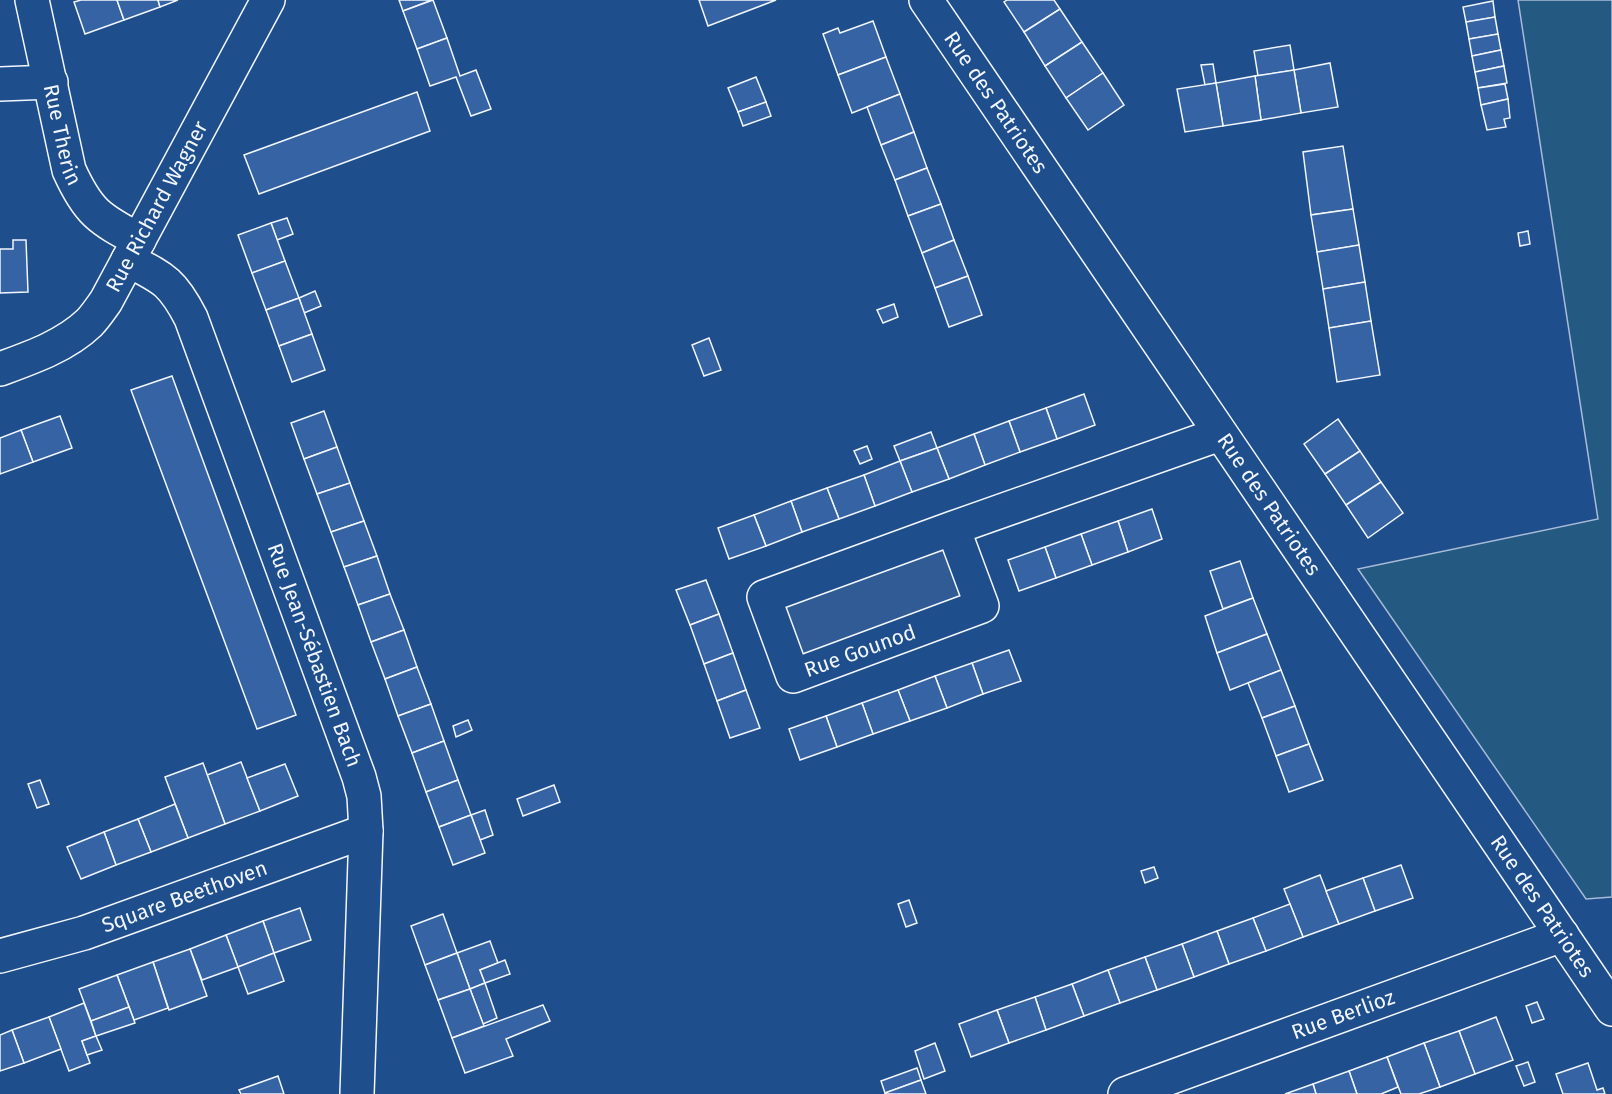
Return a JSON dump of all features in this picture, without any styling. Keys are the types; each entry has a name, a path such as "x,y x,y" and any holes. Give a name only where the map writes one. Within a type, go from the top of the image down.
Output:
{"street":[{"name":"Rue Therin","path":"32,0 69,170 78,190 93,212 111,225 134,250"},
{"name":"Rue Richard Wagner","path":"0,369 31,358 61,343 88,324 106,301 268,0"},
{"name":"Rue des Patriotes","path":"926,0 1612,1009"},
{"path":"0,84 51,82"},
{"name":"Rue Jean-Sébastien Bach","path":"134,250 178,293 191,318 353,757 364,796 366,831 357,1094"},
{"name":"Rue Gounod","path":"953,528 982,606 793,675 764,597 953,528 1220,434"},
{"name":"Square Beethoven","path":"0,956 84,933 366,831"},
{"name":"Rue Berlioz","path":"1125,1094 1562,935"}],"shaded area":[{"path":"1518,0 1612,0 1612,897 1586,899 1358,569 1598,519"},
{"path":"949,538 972,599 796,663 774,602"}],"building":[{"path":"117,0 124,20 85,34 74,2"},
{"path":"117,0 158,0 160,7 124,20"},
{"path":"158,0 178,0 160,7"},
{"path":"399,0 432,0 403,11"},
{"path":"433,0 447,38 417,49 403,11"},
{"path":"699,0 776,0 708,26"},
{"path":"1007,0 1054,0 1060,9 1024,32 1004,2"},
{"path":"1493,1 1495,17 1466,22 1463,7"},
{"path":"1060,9 1082,42 1045,66 1024,32"},
{"path":"1495,17 1498,34 1469,39 1466,22"},
{"path":"873,21 886,57 838,75 823,34 838,28 840,33"},
{"path":"1498,34 1501,50 1472,56 1469,39"},
{"path":"447,38 460,76 476,70 491,109 471,116 456,77 430,86 417,49"},
{"path":"1082,42 1103,73 1066,98 1045,66"},
{"path":"1290,45 1294,70 1258,76 1254,51"},
{"path":"1501,50 1504,66 1475,72 1472,56"},
{"path":"886,57 900,94 852,113 838,75"},
{"path":"1330,63 1338,107 1301,113 1294,70"},
{"path":"1213,64 1216,83 1205,85 1201,65"},
{"path":"1504,66 1507,83 1478,88 1475,72"},
{"path":"1294,70 1301,113 1261,120 1255,76"},
{"path":"1103,73 1124,105 1088,130 1066,98"},
{"path":"1255,76 1261,120 1223,126 1216,83"},
{"path":"756,77 766,102 738,112 728,88"},
{"path":"1216,83 1223,126 1185,132 1177,89"},
{"path":"1505,84 1508,99 1481,105 1478,88"},
{"path":"417,92 430,131 259,194 244,155"},
{"path":"900,94 914,132 881,145 867,107"},
{"path":"1508,99 1510,118 1504,119 1506,127 1487,130 1481,105"},
{"path":"766,102 771,116 743,126 738,112"},
{"path":"914,132 927,168 895,180 881,145"},
{"path":"1343,146 1353,209 1311,215 1303,152"},
{"path":"927,168 941,204 908,216 895,180"},
{"path":"941,204 954,240 922,253 908,216"},
{"path":"1353,209 1359,245 1317,252 1311,215"},
{"path":"287,218 293,234 277,240 271,223"},
{"path":"271,223 285,261 252,273 238,235"},
{"path":"1528,231 1530,244 1520,246 1518,233"},
{"path":"13,240 26,240 28,292 0,293 0,249 13,249"},
{"path":"954,240 968,276 935,288 922,253"},
{"path":"1359,245 1365,282 1323,289 1317,252"},
{"path":"285,261 299,298 266,310 252,273"},
{"path":"968,276 982,315 949,327 935,288"},
{"path":"1365,282 1371,321 1329,328 1323,289"},
{"path":"315,291 321,306 304,313 299,298"},
{"path":"299,298 312,334 279,346 266,310"},
{"path":"894,304 898,317 883,323 877,310"},
{"path":"1371,321 1380,375 1337,382 1329,328"},
{"path":"312,334 325,370 292,382 279,346"},
{"path":"709,338 721,370 704,376 692,345"},
{"path":"172,376 296,715 257,729 131,390"},
{"path":"1084,394 1095,425 1057,439 1046,408"},
{"path":"1046,408 1057,439 1020,452 1009,421"},
{"path":"324,411 337,447 304,459 291,423"},
{"path":"60,416 72,448 33,462 21,430"},
{"path":"1338,419 1360,451 1325,474 1304,444"},
{"path":"1009,421 1020,452 985,465 974,434"},
{"path":"21,430 33,462 0,474 0,438"},
{"path":"931,432 937,448 900,461 894,446"},
{"path":"974,434 985,465 949,479 937,448"},
{"path":"867,446 872,459 860,464 854,451"},
{"path":"337,447 350,483 317,494 304,459"},
{"path":"937,448 949,479 912,492 900,461"},
{"path":"1360,451 1381,482 1346,505 1325,474"},
{"path":"900,461 912,492 875,506 864,475"},
{"path":"864,475 875,506 839,519 827,488"},
{"path":"1381,482 1403,513 1368,538 1346,505"},
{"path":"350,483 364,521 331,532 317,494"},
{"path":"827,488 839,519 802,532 791,501"},
{"path":"791,501 802,532 766,546 754,515"},
{"path":"1152,509 1162,539 1128,552 1118,521"},
{"path":"754,515 766,546 729,559 718,528"},
{"path":"364,521 377,556 344,567 331,532"},
{"path":"1118,521 1128,552 1092,565 1081,534"},
{"path":"1081,534 1092,565 1056,578 1045,547"},
{"path":"1045,547 1056,578 1019,591 1008,560"},
{"path":"377,556 390,594 358,605 344,567"},
{"path":"1240,561 1253,598 1223,609 1210,571"},
{"path":"706,580 719,614 690,625 676,590"},
{"path":"390,594 404,630 371,642 358,605"},
{"path":"1253,598 1267,634 1217,653 1205,616"},
{"path":"719,614 733,653 704,664 690,625"},
{"path":"404,630 417,667 385,679 371,642"},
{"path":"1267,634 1281,670 1230,690 1217,653"},
{"path":"1009,650 1021,681 983,694 972,663"},
{"path":"733,653 746,690 717,701 704,664"},
{"path":"972,663 983,694 947,708 935,676"},
{"path":"417,667 431,704 398,716 385,679"},
{"path":"1281,670 1295,706 1262,718 1248,683"},
{"path":"935,676 947,708 910,721 898,690"},
{"path":"746,690 760,728 730,738 717,701"},
{"path":"898,690 910,721 873,734 862,703"},
{"path":"862,703 873,734 837,747 826,716"},
{"path":"431,704 444,741 412,753 398,716"},
{"path":"1295,706 1309,744 1276,756 1262,718"},
{"path":"826,716 837,747 800,760 789,729"},
{"path":"468,720 472,730 456,737 453,726"},
{"path":"444,741 458,780 426,792 412,753"},
{"path":"1309,744 1323,780 1289,792 1276,756"},
{"path":"241,762 260,811 225,824 207,775"},
{"path":"203,763 225,824 188,838 165,777"},
{"path":"285,764 298,796 260,811 247,778"},
{"path":"40,780 49,804 37,808 28,784"},
{"path":"458,780 471,815 439,827 426,792"},
{"path":"554,785 560,802 523,816 517,799"},
{"path":"175,804 188,838 151,852 138,819"},
{"path":"485,810 493,835 480,840 471,815"},
{"path":"471,815 485,853 453,865 439,827"},
{"path":"138,819 151,852 116,865 104,832"},
{"path":"104,832 116,865 81,879 67,847"},
{"path":"1401,865 1413,898 1375,911 1363,878"},
{"path":"1154,867 1158,878 1145,883 1141,871"},
{"path":"1320,875 1339,924 1303,937 1284,889"},
{"path":"1363,878 1375,911 1339,924 1326,891"},
{"path":"909,900 917,923 906,927 898,904"},
{"path":"1290,904 1303,937 1266,951 1253,918"},
{"path":"300,908 311,940 274,953 263,921"},
{"path":"443,914 457,953 425,965 411,926"},
{"path":"1253,918 1266,951 1229,964 1217,931"},
{"path":"263,921 274,953 238,967 226,935"},
{"path":"1217,931 1229,964 1194,977 1182,944"},
{"path":"226,935 238,967 202,980 190,949"},
{"path":"490,941 498,963 480,970 485,983 470,989 457,953"},
{"path":"1182,944 1194,977 1157,990 1145,957"},
{"path":"190,949 207,996 169,1010 153,962"},
{"path":"274,953 284,981 248,994 238,967"},
{"path":"457,953 470,989 438,1000 425,965"},
{"path":"1145,957 1157,990 1120,1003 1108,970"},
{"path":"505,960 510,974 485,983 480,970"},
{"path":"153,962 168,1008 134,1020 117,975"},
{"path":"1108,970 1120,1003 1084,1016 1072,984"},
{"path":"117,975 129,1007 91,1021 79,989"},
{"path":"485,983 497,1018 483,1024 470,989"},
{"path":"1072,984 1084,1016 1046,1030 1035,997"},
{"path":"470,989 484,1026 452,1038 438,1000"},
{"path":"1035,997 1046,1030 1009,1043 997,1010"},
{"path":"1537,1002 1544,1019 1532,1023 1526,1006"},
{"path":"84,1003 96,1036 82,1041 90,1063 69,1071 49,1017"},
{"path":"543,1005 550,1021 506,1039 513,1056 465,1073 452,1038"},
{"path":"129,1007 135,1023 96,1036 91,1021"},
{"path":"997,1010 1009,1043 971,1057 959,1024"},
{"path":"49,1017 61,1049 24,1063 12,1030"},
{"path":"1496,1017 1513,1060 1475,1074 1459,1031"},
{"path":"12,1030 24,1063 0,1071 0,1035"},
{"path":"1459,1031 1475,1074 1440,1087 1424,1043"},
{"path":"96,1036 102,1050 87,1055 82,1041"},
{"path":"935,1043 945,1071 924,1079 915,1051"},
{"path":"1424,1043 1440,1087 1419,1094 1401,1094 1387,1057"},
{"path":"1387,1057 1398,1087 1381,1094 1357,1094 1349,1071"},
{"path":"1528,1062 1535,1082 1524,1086 1516,1066"},
{"path":"1588,1063 1597,1090 1603,1088 1605,1094 1563,1094 1556,1074"},
{"path":"917,1068 921,1080 885,1093 881,1081"},
{"path":"1349,1071 1357,1094 1316,1094 1313,1084"},
{"path":"278,1076 284,1094 241,1094 239,1090"},
{"path":"921,1080 926,1094 885,1094 885,1093"},
{"path":"1313,1084 1316,1094 1285,1094"}]}
